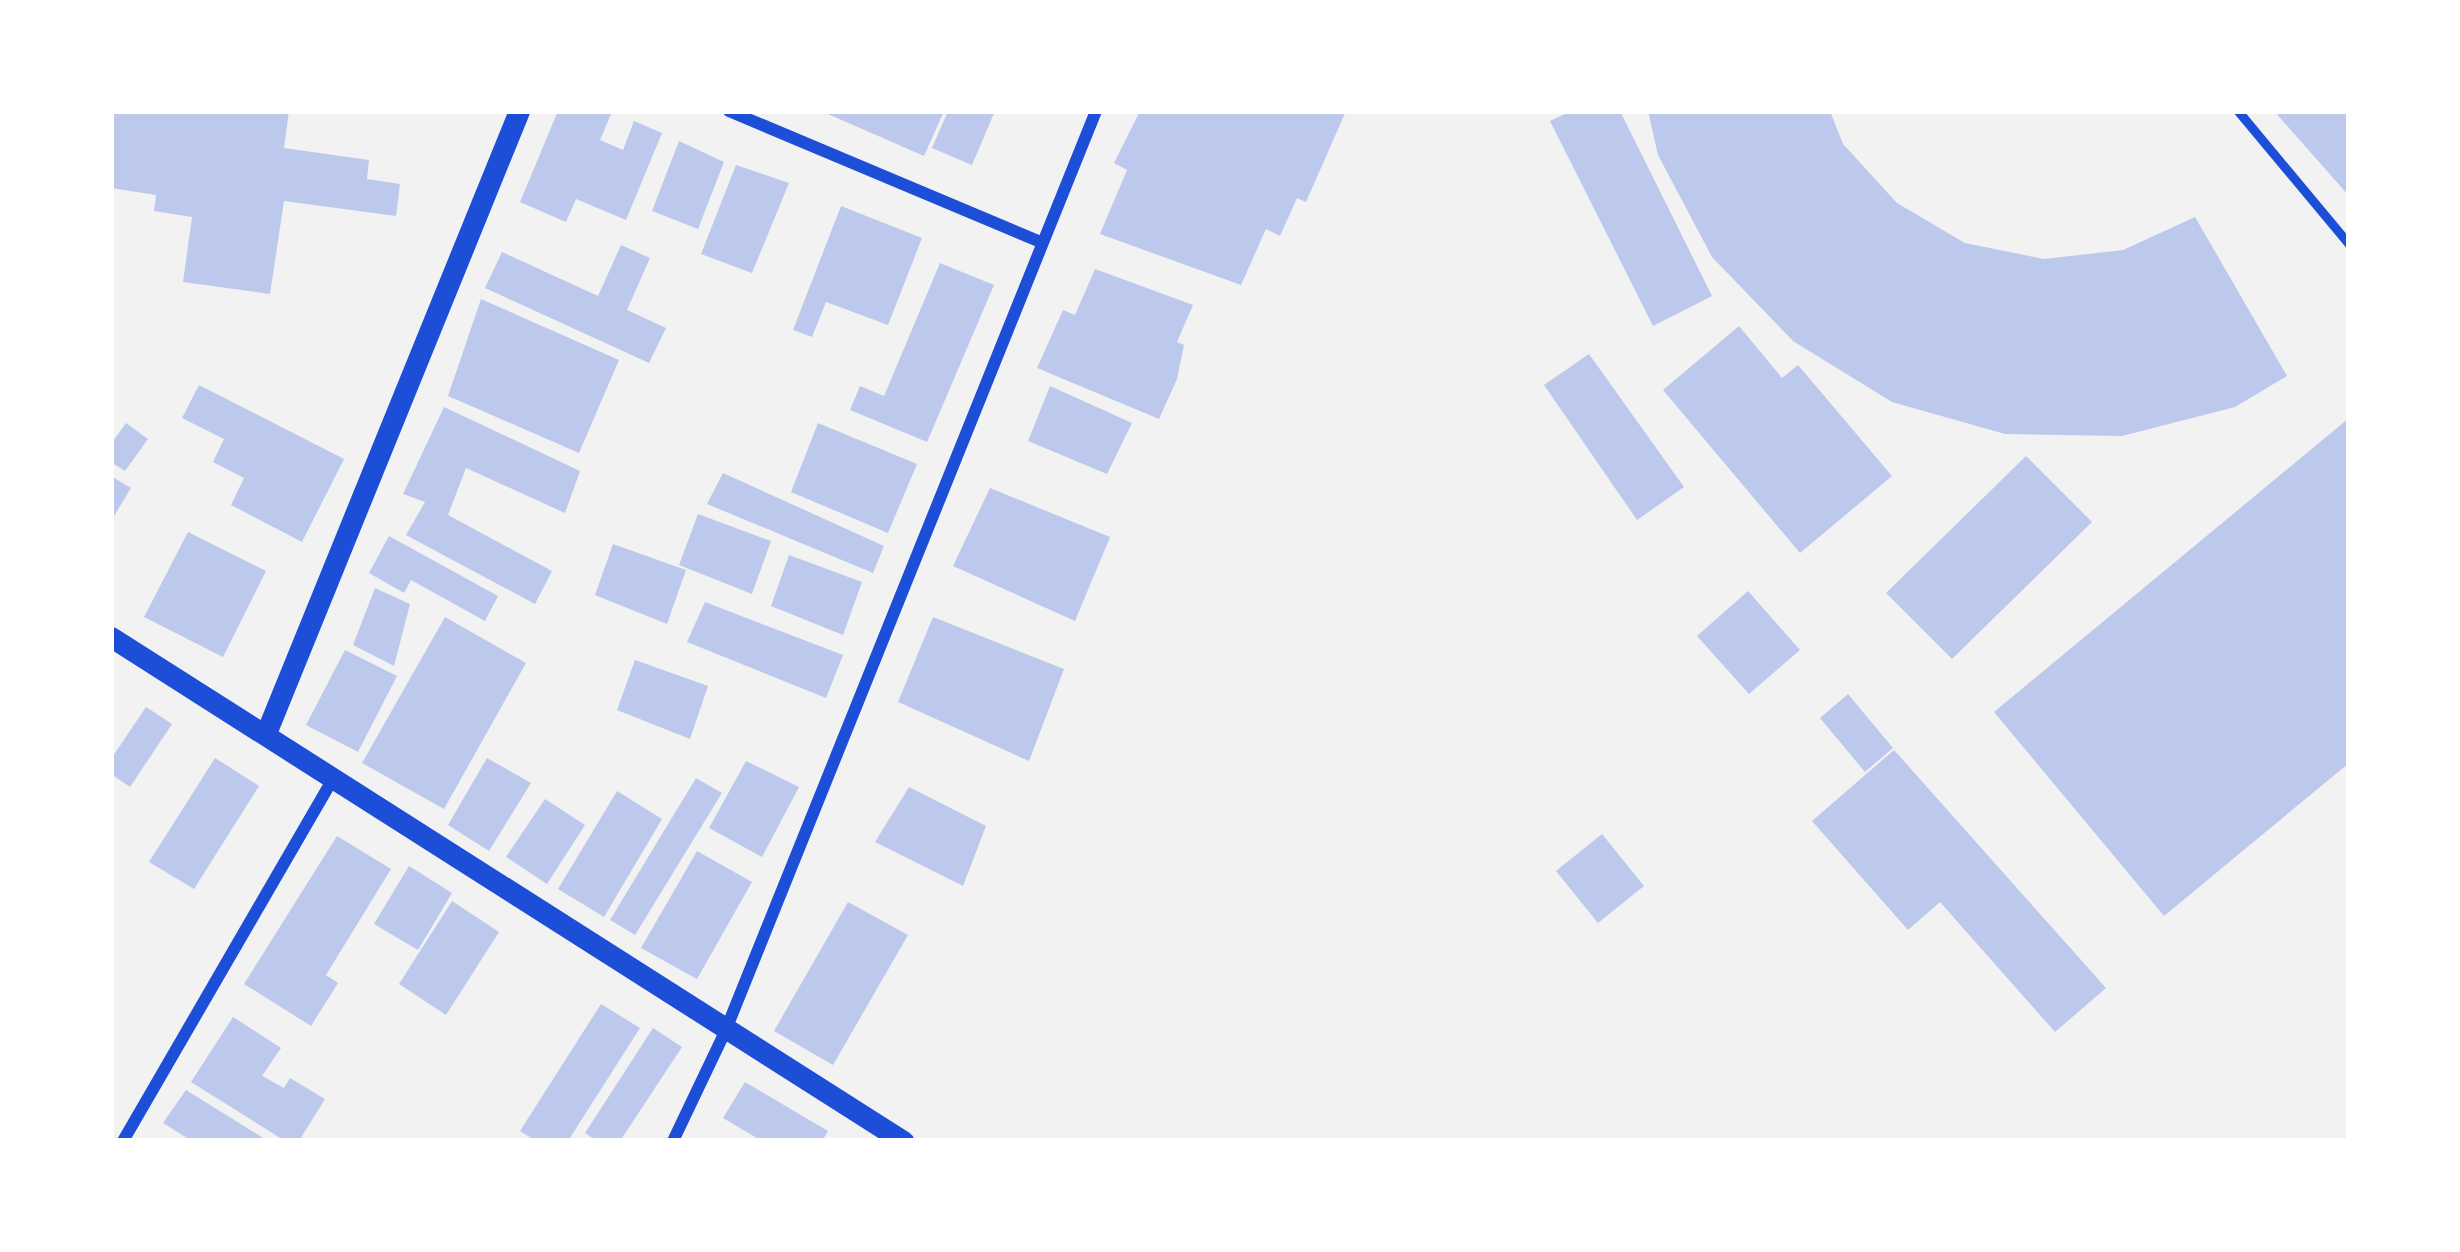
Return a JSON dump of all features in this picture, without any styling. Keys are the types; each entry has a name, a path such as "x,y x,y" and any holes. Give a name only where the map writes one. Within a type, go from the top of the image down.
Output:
{"street":[{"path":"266,733 519,111"},
{"path":"729,111 1041,242"},
{"path":"673,1141 725,1032 1096,111"},
{"path":"111,637 266,733 331,782 903,1141"},
{"path":"123,1141 331,782"}],"lane":[{"path":"2237,111 2349,244"}],"building":[{"path":"111,111 289,111 284,148 369,160 367,179 400,184 396,216 284,201 270,294 183,282 192,217 154,211 156,195 111,188"},
{"path":"558,111 611,114 600,140 623,150 634,121 662,133 626,220 576,199 566,222 520,202"},
{"path":"821,111 944,111 924,156"},
{"path":"948,111 995,111 972,165 932,148"},
{"path":"1140,111 1346,111 1306,202 1297,198 1280,236 1266,229 1241,285 1100,234 1127,170 1114,163"},
{"path":"1571,111 1620,111 1712,296 1653,326 1550,121"},
{"path":"1648,111 1830,111 1843,144 1897,203 1965,243 2044,259 2123,250 2195,217 2287,376 2235,407 2122,436 2005,434 1892,402 1793,341 1712,257 1658,155"},
{"path":"2274,111 2349,111 2349,196"},
{"path":"679,141 724,162 698,229 652,211"},
{"path":"736,165 789,183 752,273 701,254"},
{"path":"841,206 922,238 888,325 826,302 812,337 793,330"},
{"path":"621,245 650,258 627,310 666,328 649,363 485,288 502,252 598,296"},
{"path":"940,263 994,285 927,442 850,410 860,386 884,396"},
{"path":"1095,269 1193,305 1177,342 1184,345 1177,379 1159,419 1037,368 1063,310 1075,315"},
{"path":"481,299 619,360 579,453 448,396"},
{"path":"1739,326 1782,378 1798,365 1892,476 1800,553 1663,390"},
{"path":"1589,354 1684,487 1637,520 1544,385"},
{"path":"199,385 344,459 302,542 231,505 244,478 213,462 224,439 182,418"},
{"path":"1050,386 1132,423 1107,474 1028,441"},
{"path":"444,407 580,471 565,513 466,468 448,515 552,571 535,604 406,535 425,502 403,494"},
{"path":"2349,418 2349,763 2164,916 1994,712"},
{"path":"126,423 148,439 125,471 111,462 111,444"},
{"path":"818,423 917,464 888,533 791,492"},
{"path":"2026,456 2092,522 1952,659 1886,593"},
{"path":"723,473 884,546 873,573 707,504"},
{"path":"111,476 131,488 111,521"},
{"path":"990,488 1110,537 1075,621 953,566"},
{"path":"698,514 771,541 752,594 679,565"},
{"path":"188,532 266,571 223,657 144,617"},
{"path":"389,536 498,596 485,621 411,580 404,593 369,573"},
{"path":"613,544 686,570 667,624 595,595"},
{"path":"789,555 862,582 843,635 771,606"},
{"path":"375,588 410,604 394,666 353,645"},
{"path":"1748,591 1800,650 1749,694 1697,636"},
{"path":"705,602 843,655 826,698 687,642"},
{"path":"445,617 526,663 444,809 362,763"},
{"path":"933,617 1064,669 1029,761 898,702"},
{"path":"345,650 397,676 358,752 306,725"},
{"path":"635,660 708,686 690,739 617,710"},
{"path":"1848,694 1893,748 1865,772 1820,718"},
{"path":"146,707 172,724 130,787 111,774 111,759"},
{"path":"1894,750 2106,988 2055,1032 1940,902 1908,930 1812,821"},
{"path":"215,758 259,786 194,889 149,862"},
{"path":"487,758 531,783 489,851 448,825"},
{"path":"746,761 799,787 762,857 709,828"},
{"path":"696,778 722,793 635,935 610,920"},
{"path":"909,787 986,826 963,886 875,842"},
{"path":"617,791 662,819 604,917 558,889"},
{"path":"545,799 585,825 547,884 506,857"},
{"path":"1602,834 1644,886 1598,923 1556,871"},
{"path":"337,836 391,869 326,975 338,983 311,1026 244,984"},
{"path":"697,851 752,882 697,979 641,948"},
{"path":"409,866 452,893 418,950 374,924"},
{"path":"452,901 499,932 446,1015 399,984"},
{"path":"848,902 908,935 833,1065 774,1031"},
{"path":"601,1004 640,1028 568,1141 536,1141 520,1131"},
{"path":"233,1017 281,1048 262,1076 284,1088 290,1078 325,1099 299,1141 285,1141 191,1082"},
{"path":"653,1028 682,1047 620,1141 597,1141 585,1133"},
{"path":"745,1082 828,1131 822,1141 762,1141 723,1118"},
{"path":"186,1090 268,1141 192,1141 163,1123"}]}
